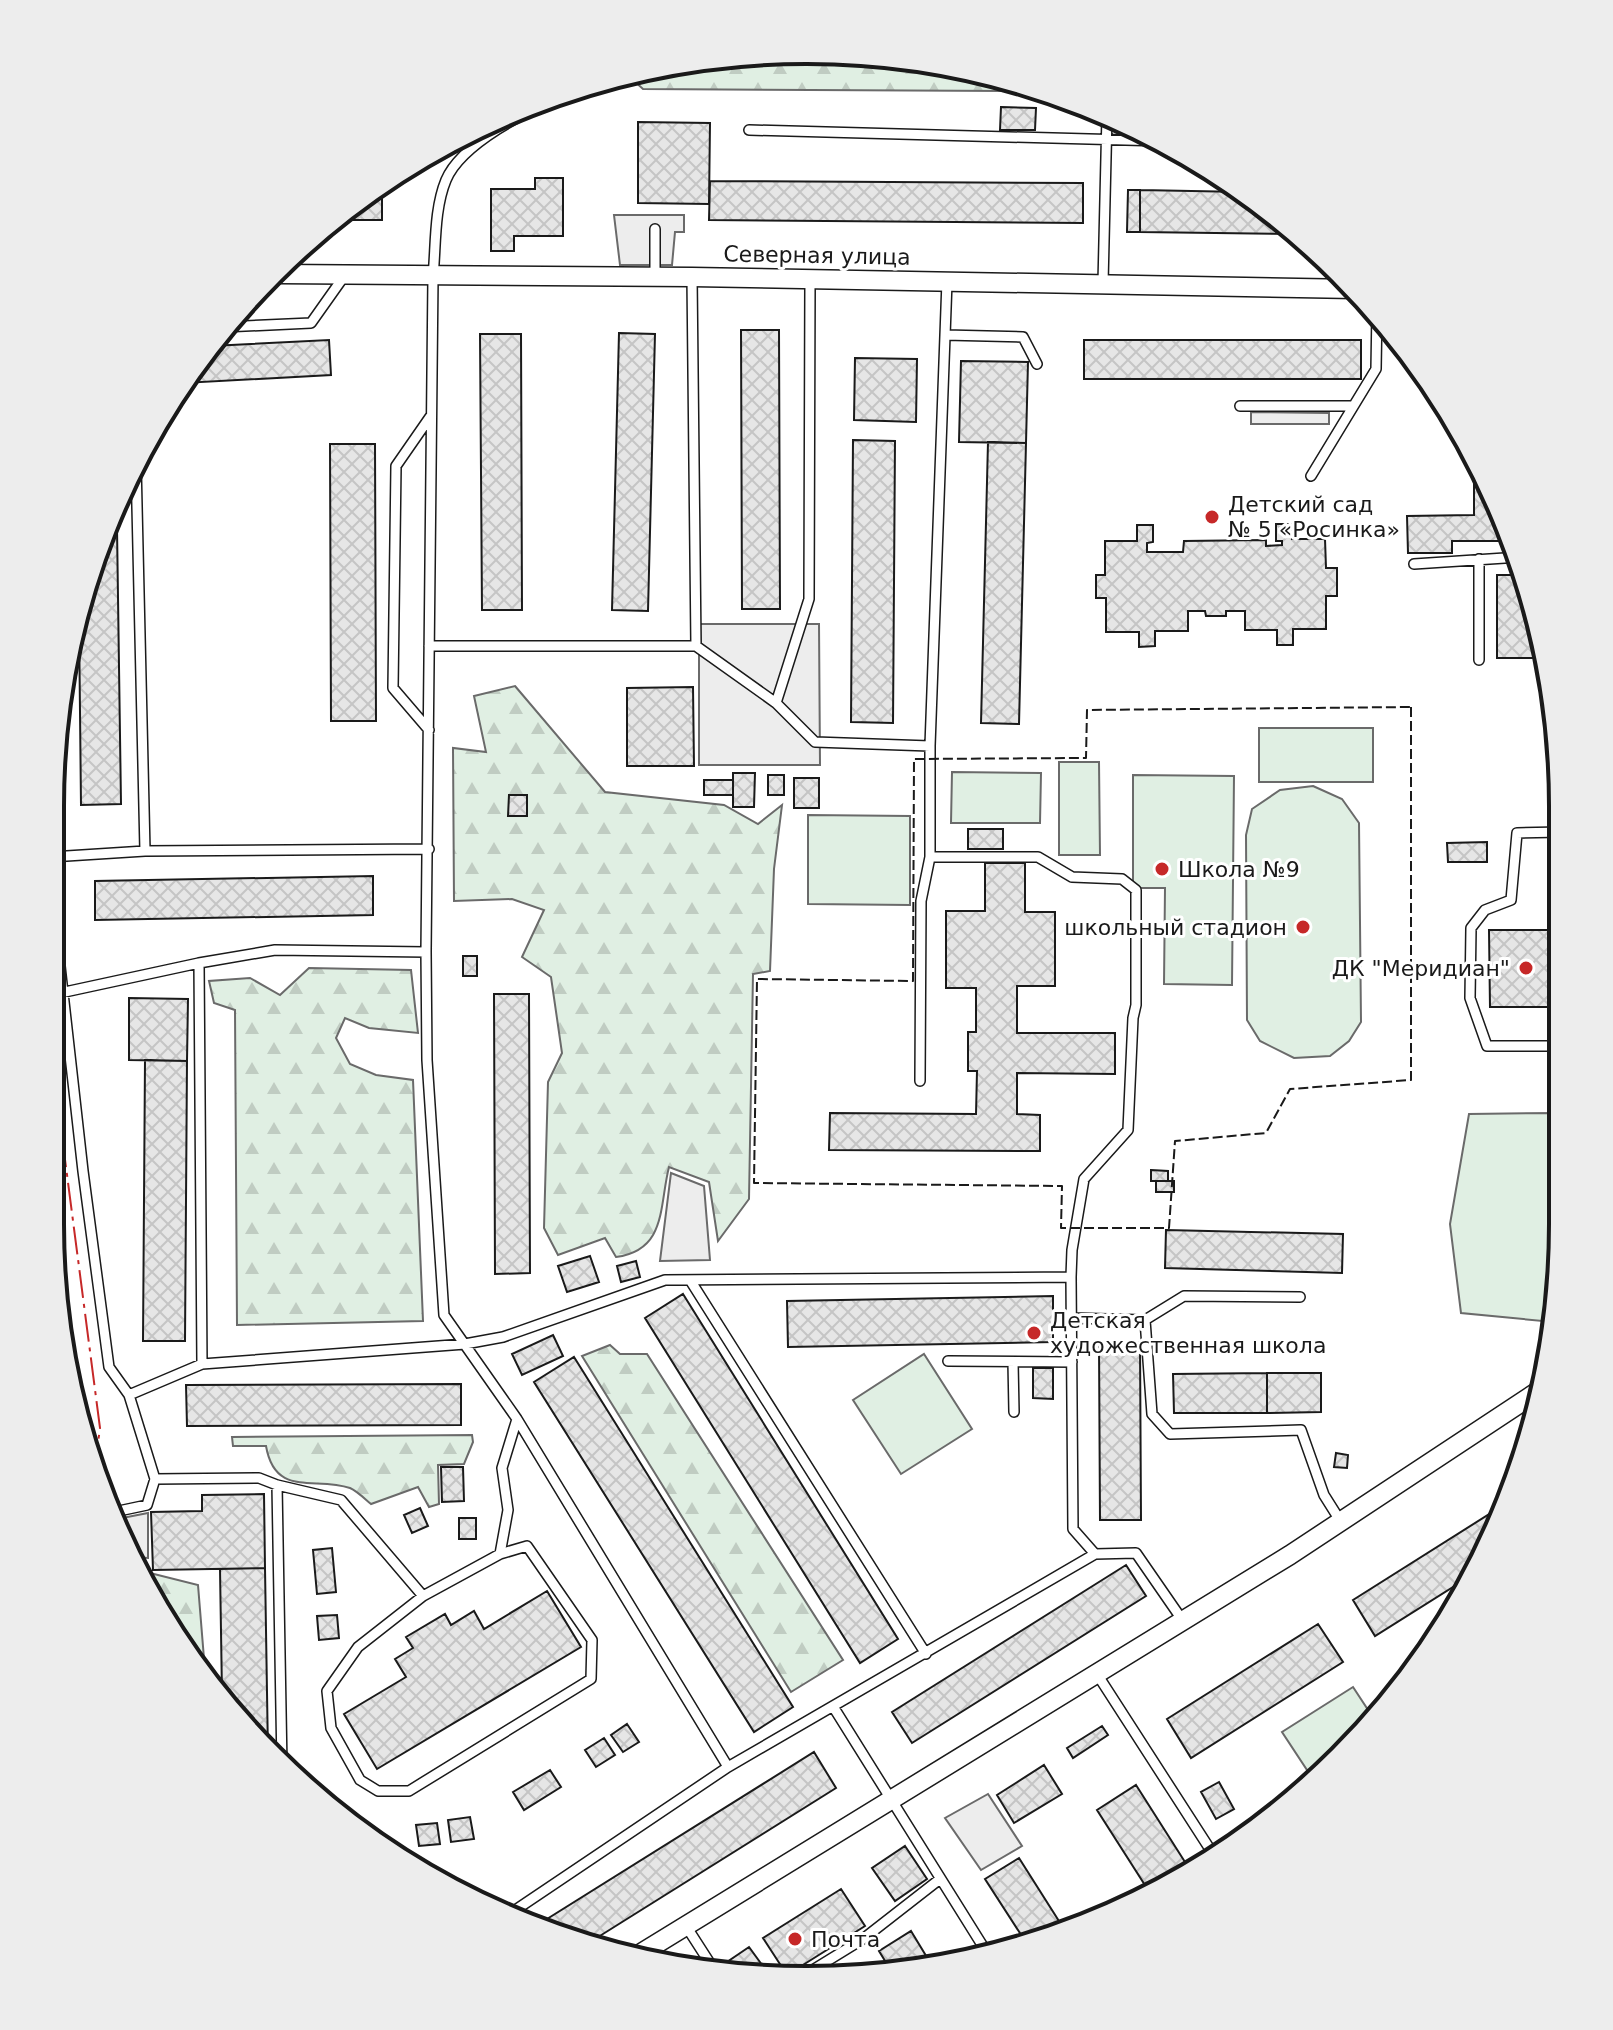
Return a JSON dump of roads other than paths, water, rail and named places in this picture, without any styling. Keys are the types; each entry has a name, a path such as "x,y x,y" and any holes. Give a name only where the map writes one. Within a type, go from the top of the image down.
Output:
{"street":[{"name":"Северная улица","path":"288,274 692,277 1339,289"},
{"path":"648,1949 1183,1621 1341,1522 1528,1398"}],"lane":[{"path":"1103,283 1106,128"},
{"path":"749,130 1135,141"},
{"path":"485,138 461,159 447,177 439,200 433,277 427,1060 444,1315 517,1419 728,1767"},
{"path":"655,229 655,277"},
{"path":"240,326 311,323 345,275"},
{"path":"692,277 696,646"},
{"path":"776,703 809,599 810,279"},
{"path":"920,1081 921,901 930,857 930,746 947,281"},
{"path":"1311,476 1376,369 1377,331"},
{"path":"945,335 1023,337 1037,364"},
{"path":"1240,406 1353,406"},
{"path":"429,730 393,688 396,466 431,415"},
{"path":"137,488 145,851"},
{"path":"1414,564 1506,558"},
{"path":"1479,559 1479,660"},
{"path":"429,646 696,646 776,703 815,742 930,746"},
{"path":"1548,1046 1487,1046 1470,998 1471,928 1485,910 1511,900 1517,833 1549,832"},
{"path":"64,856 145,851 429,849"},
{"path":"930,857 1038,857 1072,877 1122,879 1136,890 1136,1005 1128,1130 1084,1179 1072,1250 1073,1529 1095,1554"},
{"path":"65,992 275,950 426,952"},
{"path":"199,963 202,1364"},
{"path":"64,984 83,1171 109,1367 129,1395 155,1479 147,1505 122,1510"},
{"path":"129,1395 202,1364 465,1344 503,1337 665,1280 1071,1277"},
{"path":"690,1280 926,1654"},
{"path":"1071,1318 1145,1320 1184,1296 1300,1297"},
{"path":"1145,1320 1152,1414 1170,1434 1301,1430 1324,1495 1341,1522"},
{"path":"948,1361 1072,1362"},
{"path":"1013,1362 1014,1412"},
{"path":"500,1554 508,1510 502,1468 517,1419"},
{"path":"155,1479 259,1478 341,1500 423,1596"},
{"path":"277,1485 282,1750"},
{"path":"527,1546 592,1640 591,1679 409,1791 378,1791 360,1780 331,1728 327,1691 358,1647 423,1596 500,1554 527,1546"},
{"path":"519,1908 728,1767 1095,1554 1136,1553 1183,1621"},
{"path":"1097,1674 1209,1847"},
{"path":"834,1708 982,1945"},
{"path":"820,1965 863,1939 940,1879"},
{"path":"686,1926 708,1960"}],"place":[{"name":"Детский сад № 5 «Росинка»","path":"1212,517"},
{"name":"Школа №9","path":"1162,869"},
{"name":"школьный стадион","path":"1303,927"},
{"name":"ДК \"Меридиан\"","path":"1526,968"},
{"name":"Детская художественная школа","path":"1034,1333"},
{"name":"Почта","path":"795,1939"}]}
